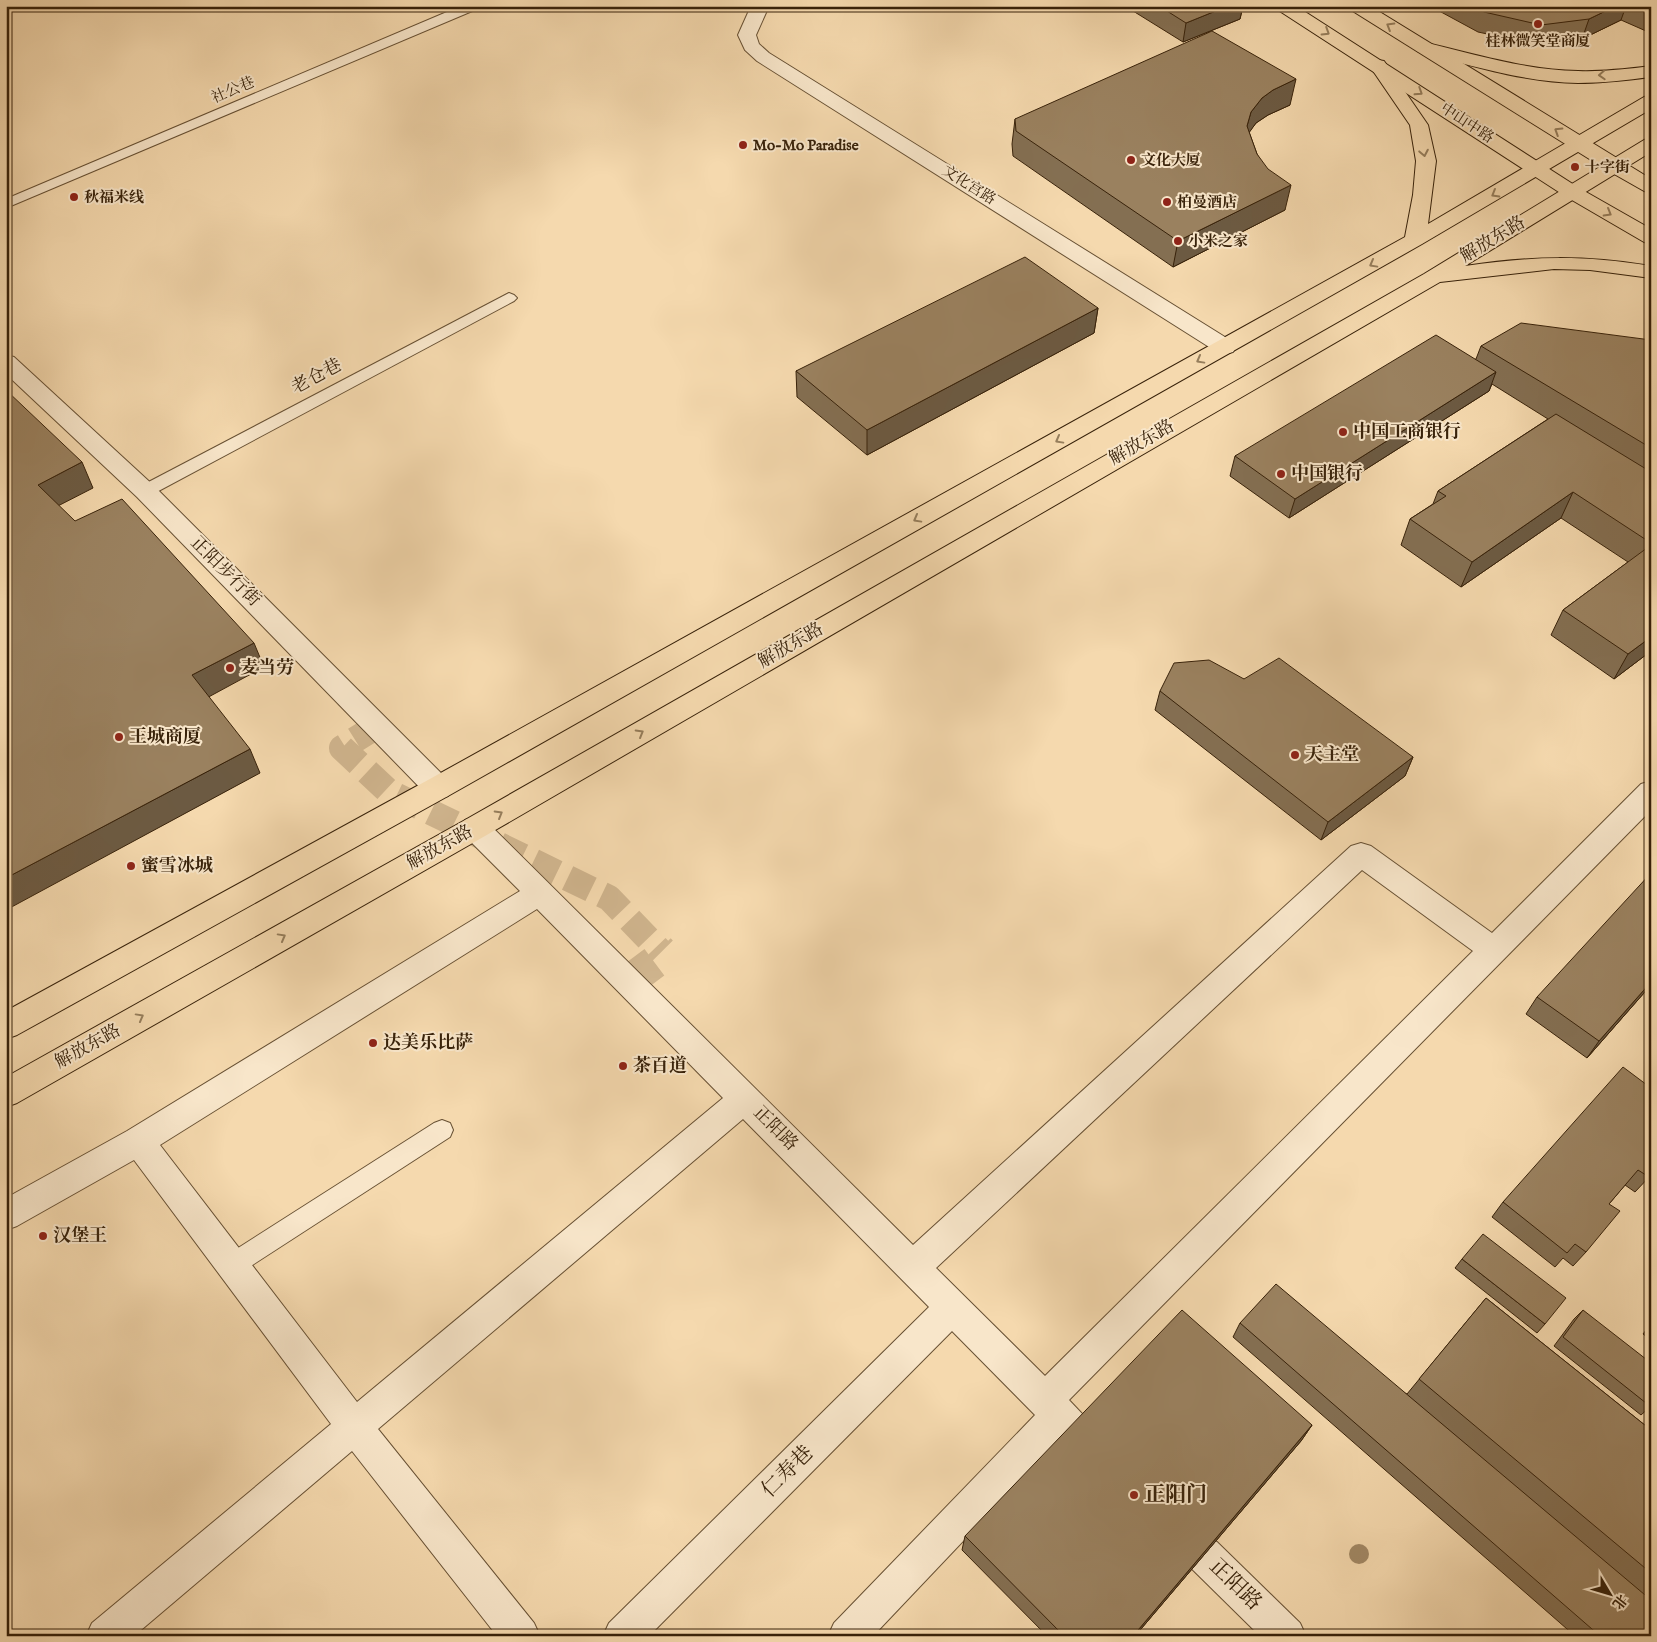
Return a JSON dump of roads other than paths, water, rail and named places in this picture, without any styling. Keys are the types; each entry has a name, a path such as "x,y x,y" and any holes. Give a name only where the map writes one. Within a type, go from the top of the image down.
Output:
{"main road":[{"name":"中山中路","path":"1284,6 1572,192 1651,238"},
{"path":"1356,6 1651,187"},
{"path":"1423,47 1486,64 1532,73 1578,77 1651,72"},
{"path":"1378,65 1419,125 1426,161 1423,195 1415,240"},
{"path":"6,1026 438,788 1225,347 1415,240 1651,101"},
{"name":"解放东路","path":"6,1092 475,828 1431,278 1651,144"},
{"path":"1431,278 1491,269 1555,263 1615,266 1651,272"}],"street":[{"name":"文化宫路","path":"760,6 747,35 751,46 762,57 934,162 1225,347"},
{"name":"正阳步行街","path":"6,362 145,491 438,788"},
{"path":"847,1636 1059,1416 1494,950 1651,792"},
{"name":"正阳路","path":"475,828 953,1307 1059,1416"},
{"path":"913,1267 1362,854 1494,950"},
{"path":"6,1215 138,1141 540,893"},
{"path":"105,1636 744,1099"},
{"path":"138,1141 354,1426 520,1636"},
{"name":"仁寿巷","path":"622,1636 953,1307"},
{"name":"正阳路","path":"1204,1555 1287,1636"}],"lane":[{"name":"社公巷","path":"6,204 472,6"},
{"name":"老仓巷","path":"145,491 509,298"},
{"path":"232,1265 442,1130"}],"tunnel":[{"path":"377,726 342,748 389,792 609,898 660,951"},
{"path":"628,982 664,955 660,951"}],"place":[{"name":"桂林微笑堂商厦","path":"1538,24"},
{"name":"Mo-Mo Paradise","path":"743,145"},
{"name":"文化大厦","path":"1131,160"},
{"name":"十字街","path":"1575,167"},
{"name":"秋福米线","path":"74,197"},
{"name":"柏曼酒店","path":"1167,202"},
{"name":"小米之家","path":"1178,241"},
{"name":"中国工商银行","path":"1343,432"},
{"name":"中国银行","path":"1281,474"},
{"name":"麦当劳","path":"230,668"},
{"name":"王城商厦","path":"119,737"},
{"name":"天主堂","path":"1295,755"},
{"name":"蜜雪冰城","path":"131,866"},
{"name":"达美乐比萨","path":"373,1043"},
{"name":"茶百道","path":"623,1066"},
{"name":"汉堡王","path":"43,1236"},
{"name":"正阳门","path":"1134,1495"}]}
